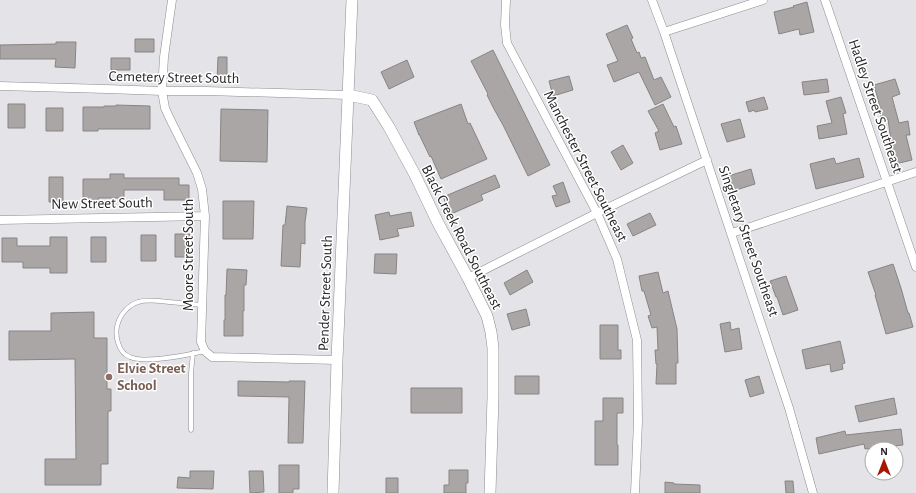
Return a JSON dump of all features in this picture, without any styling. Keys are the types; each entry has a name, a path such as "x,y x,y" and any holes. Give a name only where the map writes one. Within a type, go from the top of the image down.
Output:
{"street":[{"name":"Moore Street South","path":"172,0 164,57 162,91 165,108 197,173 202,190 205,216 201,342 205,350"},
{"name":"Pender Street South","path":"333,493 352,0"},
{"name":"Manchester Street Southeast","path":"506,0 505,25 507,43 597,213 616,259 637,340 638,421 636,493"},
{"name":"Singletary Street Southeast","path":"652,0 732,233 789,408 812,493"},
{"path":"664,32 763,0"},
{"name":"Hadley Street Southeast","path":"825,0 916,267"},
{"name":"Cemetery Street South","path":"0,86 348,95"},
{"name":"Black Creek Road Southeast","path":"348,95 372,100 389,127 487,316 493,348 490,493"},
{"path":"468,278 509,256 707,160"},
{"path":"732,233 916,172"},
{"name":"New Street South","path":"0,220 205,216"},
{"path":"205,350 212,356 337,360"}],"lane":[{"path":"202,305 152,300 140,301 132,304 123,313 118,323 117,333 118,342 122,351 128,357 139,360 184,356 205,350"},
{"path":"191,430 191,373 193,353"}],"building":[{"path":"807,2 814,32 800,35 799,29 779,34 774,12"},
{"path":"627,25 633,38 631,39 637,53 639,52 641,58 645,57 654,80 661,77 671,97 655,105 639,72 614,82 607,65 618,61 606,34"},
{"path":"135,39 154,39 154,52 135,52"},
{"path":"56,42 76,42 75,68 55,67 56,59 0,59 0,45 56,44"},
{"path":"493,50 550,165 528,176 471,61"},
{"path":"218,57 227,57 227,81 217,81"},
{"path":"111,58 130,58 130,70 111,70"},
{"path":"407,60 414,77 389,89 381,72"},
{"path":"569,76 573,90 553,96 549,81"},
{"path":"827,79 829,92 804,95 802,82"},
{"path":"895,79 900,94 892,97 899,123 908,121 910,135 906,135 912,160 891,165 888,150 892,149 888,119 882,121 874,85"},
{"path":"764,97 768,109 749,112 746,102"},
{"path":"841,97 846,113 843,114 847,134 819,139 817,126 832,123 826,101"},
{"path":"8,104 25,104 25,128 8,128"},
{"path":"461,104 468,124 470,123 487,159 441,179 414,122"},
{"path":"663,104 674,127 676,126 682,144 660,150 655,133 659,131 648,111"},
{"path":"116,105 150,106 150,129 98,129 98,131 83,131 83,107 104,107"},
{"path":"46,108 63,108 63,131 46,131"},
{"path":"221,109 268,110 267,162 220,161"},
{"path":"740,119 745,137 727,142 721,124"},
{"path":"623,145 633,163 621,170 611,152"},
{"path":"834,158 836,164 859,158 864,177 816,189 810,164"},
{"path":"751,169 755,184 730,192 725,177"},
{"path":"110,174 124,174 124,178 179,178 179,185 189,185 189,200 164,200 164,190 124,190 124,198 98,198 98,201 83,201 83,179 110,179"},
{"path":"495,175 500,187 481,195 483,200 451,214 443,197"},
{"path":"49,177 63,177 63,202 49,202"},
{"path":"563,182 570,202 556,207 552,196 557,195 553,186"},
{"path":"223,201 254,201 253,239 223,239"},
{"path":"287,206 307,208 305,222 305,244 301,243 300,267 281,266 283,225 285,225"},
{"path":"389,212 390,216 411,212 414,226 397,229 399,236 380,240 375,215"},
{"path":"650,213 656,225 633,236 627,224"},
{"path":"175,234 190,234 190,257 175,257"},
{"path":"141,235 156,235 156,261 141,261"},
{"path":"50,237 67,237 67,273 50,273 50,268 23,268 23,262 2,262 2,238 17,238 17,246 50,246"},
{"path":"91,237 106,237 106,262 91,262"},
{"path":"375,254 397,254 396,274 374,273"},
{"path":"893,264 913,327 886,334 876,295 868,272"},
{"path":"227,269 247,270 246,285 244,285 243,336 224,336"},
{"path":"527,270 533,282 510,295 504,283"},
{"path":"658,272 663,293 668,291 677,329 678,363 676,363 676,384 656,384 657,364 655,350 658,350 657,327 652,328 648,316 651,315 644,291 642,291 639,276"},
{"path":"786,276 798,310 783,315 770,281"},
{"path":"526,309 530,325 512,330 507,314"},
{"path":"94,312 94,338 107,338 107,389 111,389 111,411 108,411 108,464 101,464 101,485 45,485 45,459 76,459 75,359 9,360 9,331 51,331 51,313"},
{"path":"730,322 731,330 739,328 742,349 725,352 720,324"},
{"path":"600,325 618,325 618,350 621,350 621,359 600,359"},
{"path":"840,341 845,363 842,364 843,369 831,372 830,364 806,369 802,350"},
{"path":"515,376 539,376 539,394 515,394"},
{"path":"759,376 764,393 750,397 745,380"},
{"path":"238,381 305,381 303,443 288,443 289,397 238,396"},
{"path":"411,388 462,388 462,413 411,413"},
{"path":"603,398 623,398 623,413 617,413 618,465 595,465 595,421 603,421"},
{"path":"894,398 897,414 859,422 855,406"},
{"path":"901,429 902,441 864,441 864,444 819,454 816,438 845,431 846,435"},
{"path":"279,465 299,465 299,489 293,489 293,493 279,493"},
{"path":"449,470 468,470 466,493 444,493 444,485 449,485"},
{"path":"190,471 214,471 213,489 177,488 178,477 190,478"},
{"path":"249,471 263,471 264,492 250,493"},
{"path":"386,478 398,478 398,493 386,493"},
{"path":"785,481 793,481 794,493 786,493"},
{"path":"665,482 674,484 700,485 700,493 665,493"}],"place":[{"name":"Elvie Street School","path":"109,377"}]}
